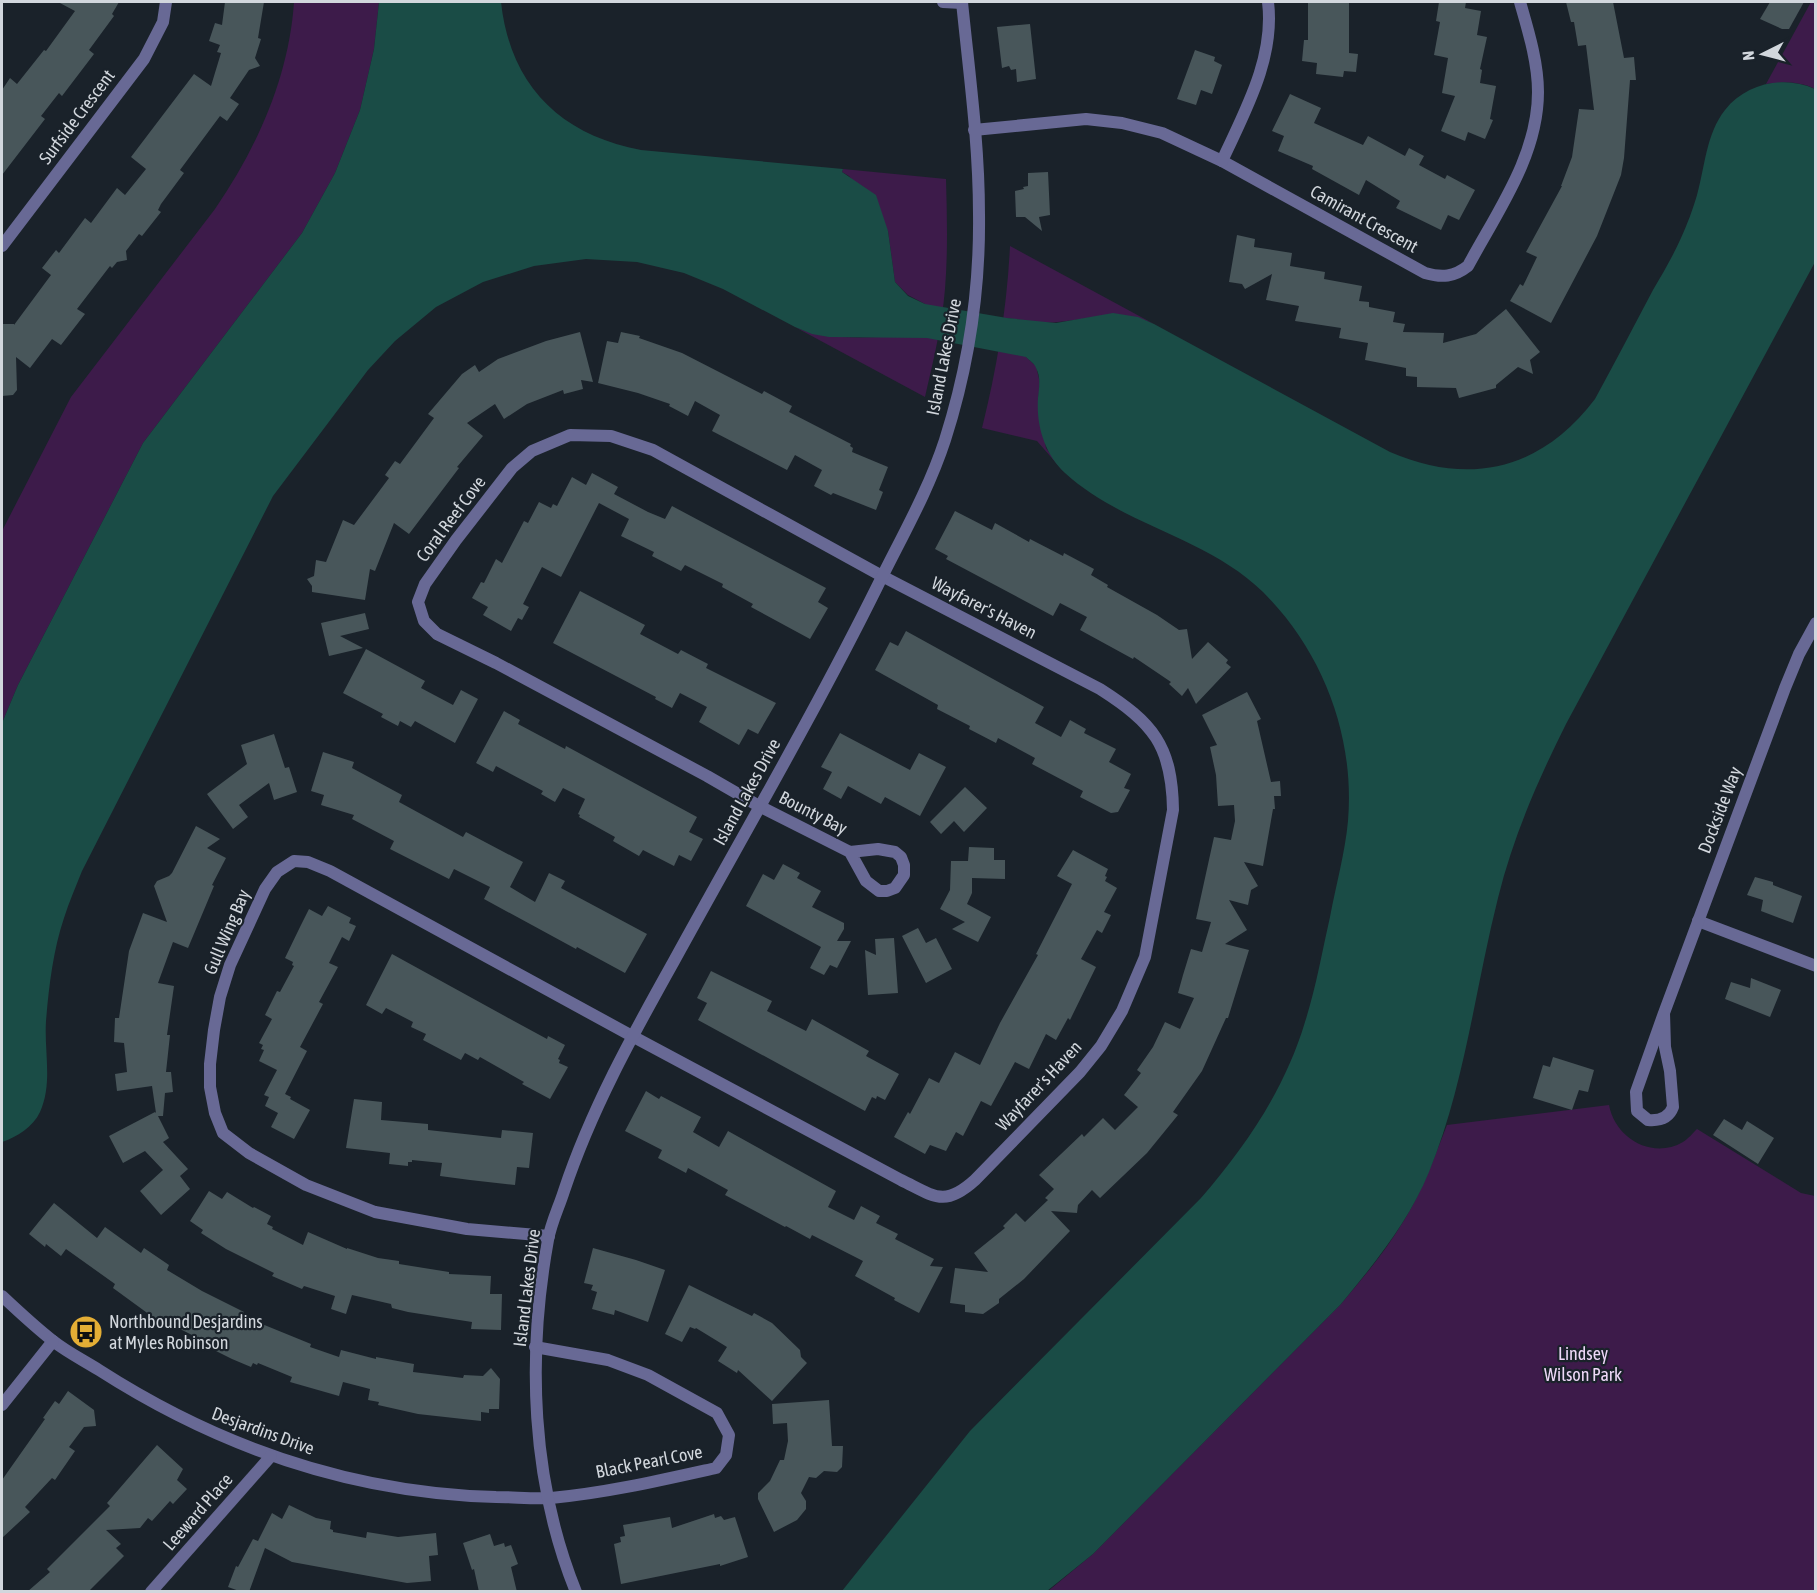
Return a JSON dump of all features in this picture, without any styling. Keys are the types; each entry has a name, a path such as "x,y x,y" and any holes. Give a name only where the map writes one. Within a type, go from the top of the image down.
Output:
{"street":[{"name":"Surfside Crescent","path":"2,246 144,59 162,22 166,2"},
{"path":"943,2 962,2"},
{"name":"Island Lakes Drive","path":"576,1592 562,1556 539,1449 536,1347 549,1236 577,1153 632,1036 847,646 932,476 953,413 970,332 977,278 979,211 962,2"},
{"path":"1222,160 1251,101 1260,72 1266,41 1268,2"},
{"name":"Camirant Crescent","path":"974,130 1086,119 1122,123 1162,133 1222,160 1425,273 1449,276 1459,273 1468,266 1523,163 1531,139 1538,92 1534,61 1520,2"},
{"name":"Coral Reef Cove","path":"759,806 577,706 437,634 424,621 418,602 425,584 512,468 532,451 570,435 611,436 654,450 882,576"},
{"name":"Wayfarer's Haven","path":"632,1036 900,1180 937,1197 951,1197 964,1190 975,1180 1080,1072 1101,1046 1122,1011 1145,957 1173,810 1173,786 1166,755 1151,729 1129,708 1100,689 882,576"},
{"name":"Dockside Way","path":"1664,1013 1665,1047 1673,1107 1671,1113 1663,1119 1648,1120 1637,1111 1636,1092 1664,1013 1698,921 1789,679 1815,623"},
{"name":"Bounty Bay","path":"759,806 850,852 878,849 895,852 901,857 904,875 895,888 879,891 866,881 850,852"},
{"name":"Gull Wing Bay","path":"549,1236 467,1229 375,1212 306,1185 249,1153 223,1133 215,1113 210,1087 210,1064 218,1008 230,965 265,889 277,872 294,861 308,862 632,1036"},
{"path":"1698,921 1815,966"},
{"name":"Desjardins Drive","path":"2,1296 53,1341 127,1388 207,1431 271,1456 327,1473 410,1489 462,1496 549,1498"},
{"path":"2,1405 53,1341"},
{"name":"Black Pearl Cove","path":"536,1347 608,1360 648,1375 717,1413 729,1435 726,1455 716,1468 606,1490 549,1498"},
{"name":"Leeward Place","path":"151,1592 271,1456"}],"green space":[{"path":"294,2 379,2 374,49 360,110 335,173 302,233 143,443 18,685 2,723 2,531 71,397 215,209 244,161 278,84 291,30"},
{"path":"1811,2 1815,2 1815,89 1791,83 1766,84"},
{"path":"843,169 946,179 947,248 944,303 925,397 795,327 827,336 932,338 925,304 908,295 895,282 888,231 849,176 842,172"},
{"path":"1010,246 1154,324 1116,315 1052,322 1007,318 1026,357 1036,366 1040,383 1038,401 1046,448 1064,472 1037,441 982,428 1000,338"},
{"name":"Lindsey Wilson Park","path":"1609,1105 1619,1127 1637,1143 1648,1147 1671,1147 1685,1141 1697,1129 1801,1193 1815,1196 1815,1591 1047,1592 1093,1554 1341,1304 1366,1275 1410,1211 1447,1125"}],"shaded area":[{"path":"379,2 501,2 506,32 515,58 528,81 544,102 563,118 586,132 612,143 641,150 843,169 842,172 876,195 888,231 895,282 908,296 925,304 1007,318 1056,323 1113,313 1138,317 1390,452 1420,463 1449,468 1476,469 1503,465 1528,456 1552,442 1574,423 1595,399 1678,245 1695,200 1710,140 1725,110 1744,93 1767,84 1791,83 1815,89 1815,262 1566,724 1536,788 1504,875 1452,1105 1429,1172 1412,1208 1390,1241 1341,1304 1093,1554 1047,1591 842,1591 970,1431 1201,1198 1233,1158 1262,1116 1297,1047 1312,996 1345,845 1349,789 1340,727 1331,697 1303,641 1263,592 1241,573 1191,544 1113,506 1088,491 1065,473 1052,457 1043,439 1038,408 1039,375 1034,365 1026,357 927,338 829,337 812,334 723,289 684,273 637,262 586,259 534,266 483,282 436,307 395,341 368,370 273,496 82,871 64,918 52,969 46,1021 47,1079 44,1101 40,1112 29,1127 2,1142 2,723 18,685 143,443 302,233 335,173 360,110 374,49"}],"building":[{"path":"58,2 119,2 112,14 114,16 89,50 94,54 62,96 59,93 41,116 45,119 2,175 2,90 10,78 17,84 44,50 46,51 75,11"},
{"path":"225,2 264,2 258,38 261,39 255,58 260,66 249,70 230,98 239,104 227,121 220,116 180,170 184,173 161,204 158,210 161,212 142,236 139,234 126,251 127,260 117,262 112,268 110,266 77,309 85,314 61,345 52,339 30,368 16,357 17,390 13,395 2,396 2,324 14,325 51,275 42,268 56,250 59,253 85,218 91,223 117,188 125,195 146,169 131,157 194,74 211,86 221,53 217,52 220,45 209,41 215,23 222,25"},
{"path":"1308,2 1349,2 1349,53 1358,54 1356,72 1344,71 1343,77 1316,74 1317,63 1302,61 1304,40 1308,40"},
{"path":"1439,2 1466,2 1465,8 1481,11 1477,35 1487,37 1480,69 1482,70 1480,83 1496,86 1490,119 1493,120 1485,139 1468,132 1465,141 1441,131 1455,96 1442,93 1448,58 1434,55 1440,22 1436,21"},
{"path":"1566,2 1613,2 1624,58 1634,57 1636,80 1630,80 1621,175 1597,236 1551,323 1510,301 1520,284 1523,286 1537,257 1526,252 1562,186 1572,157 1579,109 1594,110 1586,45 1578,46 1574,22 1571,22"},
{"path":"1770,2 1804,2 1789,29 1782,29 1760,19"},
{"path":"1030,24 1036,79 1017,82 1016,69 1011,70 1009,66 1002,68 997,27"},
{"path":"1195,50 1215,57 1214,61 1222,65 1212,94 1201,90 1196,105 1177,99"},
{"path":"1290,94 1321,108 1314,123 1363,145 1368,136 1405,156 1409,148 1424,156 1419,165 1445,179 1447,175 1475,190 1459,220 1448,215 1441,230 1396,208 1400,201 1366,180 1359,195 1312,169 1313,166 1278,151 1284,136 1272,131"},
{"path":"1048,172 1050,215 1039,217 1042,231 1025,217 1016,217 1015,191 1028,186 1028,173"},
{"path":"1237,235 1255,239 1254,247 1292,253 1290,266 1325,272 1324,279 1362,286 1359,301 1369,302 1369,307 1395,312 1393,322 1405,324 1403,332 1444,333 1443,343 1476,334 1506,309 1540,352 1530,360 1533,374 1518,367 1496,385 1496,388 1459,398 1456,388 1417,387 1417,377 1406,376 1406,368 1365,360 1368,343 1339,338 1341,328 1295,321 1299,306 1266,300 1272,274 1245,289 1242,284 1229,282"},
{"path":"580,332 593,382 581,380 583,389 564,394 563,390 527,404 504,419 495,404 467,423 483,436 457,467 459,468 409,534 394,523 375,571 370,569 365,600 312,592 312,586 307,579 314,576 316,560 326,562 343,520 354,525 389,478 385,475 395,461 400,464 434,418 428,414 462,374 475,365 479,372 498,359 546,341"},
{"path":"621,332 640,336 639,338 682,353 762,394 764,391 792,406 789,412 851,444 852,452 888,467 879,490 883,492 876,510 833,493 831,495 814,486 822,470 795,455 787,470 712,431 720,415 695,401 688,416 669,406 670,404 598,383 607,341 618,343"},
{"path":"592,473 618,487 614,494 648,512 665,519 672,506 826,588 818,602 828,608 810,639 751,607 753,604 722,587 723,584 685,565 681,571 652,556 654,552 621,536 629,519 599,503 561,577 542,567 523,604 529,607 522,620 518,618 511,631 483,615 488,607 472,598 481,582 484,583 496,559 502,563 524,521 528,523 539,502 551,508 553,504 557,506 572,477 586,485"},
{"path":"955,511 992,530 995,523 1029,542 1030,539 1063,556 1064,553 1094,569 1091,575 1108,585 1107,587 1179,630 1187,629 1192,659 1208,642 1228,660 1226,663 1231,667 1196,704 1188,688 1182,696 1169,684 1171,682 1134,657 1133,659 1080,630 1087,617 1060,603 1053,616 946,559 948,556 935,549"},
{"path":"580,591 645,625 640,634 678,654 681,650 708,664 706,668 776,703 758,734 748,729 739,745 699,722 707,707 680,693 672,708 655,699 656,697 553,643"},
{"path":"365,613 369,629 340,636 363,648 329,656 321,623"},
{"path":"906,631 1044,707 1035,723 1061,737 1070,720 1086,729 1084,733 1116,749 1109,762 1131,774 1124,788 1130,790 1118,812 1111,813 1080,797 1083,791 1032,764 1035,758 998,738 996,743 969,729 970,726 937,709 938,705 875,670 890,642 898,646"},
{"path":"366,649 425,681 421,688 453,705 461,690 478,699 455,743 415,721 411,727 400,721 398,726 381,717 383,714 343,693"},
{"path":"1247,692 1261,719 1257,721 1271,782 1280,781 1281,796 1274,796 1275,809 1273,809 1263,866 1244,862 1258,886 1251,890 1248,905 1229,900 1247,930 1225,944 1249,950 1228,1018 1202,1071 1173,1112 1178,1115 1147,1153 1100,1198 1092,1190 1078,1205 1077,1213 1051,1211 1070,1231 1024,1279 999,1299 999,1303 983,1314 965,1312 965,1305 950,1303 955,1268 988,1272 974,1253 1005,1228 1003,1226 1016,1213 1025,1222 1048,1200 1045,1198 1054,1189 1039,1175 1082,1134 1084,1137 1103,1118 1115,1130 1138,1107 1124,1095 1141,1073 1137,1070 1153,1047 1165,1022 1180,1029 1194,998 1178,993 1183,975 1191,949 1202,952 1211,922 1196,919 1214,837 1231,840 1235,821 1234,805 1218,806 1216,775 1210,747 1217,745 1202,715"},
{"path":"504,711 520,720 518,724 565,749 566,746 697,817 689,832 703,839 691,861 679,855 674,866 643,850 639,856 613,841 615,837 579,817 578,814 585,799 563,788 555,802 541,794 543,791 496,766 493,772 476,763"},
{"path":"840,733 910,770 919,753 946,767 920,816 885,797 881,804 848,786 841,799 823,789 832,772 821,767"},
{"path":"274,734 285,768 289,767 297,792 274,800 269,783 239,805 248,817 233,829 207,794 247,764 241,745"},
{"path":"323,752 354,762 352,768 402,795 399,802 463,837 466,832 523,862 510,887 535,902 549,873 565,881 561,888 647,934 625,973 484,899 490,887 454,869 449,879 390,849 394,841 352,819 354,815 321,805 324,795 311,791"},
{"path":"965,787 987,808 964,832 954,821 941,834 930,822"},
{"path":"196,826 220,839 207,848 226,858 212,885 214,886 188,948 173,942 158,983 174,986 167,1035 170,1035 166,1072 171,1072 173,1092 165,1093 163,1116 158,1116 169,1138 163,1142 188,1169 180,1176 190,1189 161,1215 140,1191 163,1170 145,1151 123,1163 109,1136 156,1113 152,1086 117,1091 115,1074 127,1072 124,1043 114,1042 115,1018 119,1018 129,951 143,913 167,922 154,886 157,881 172,873"},
{"path":"969,847 994,848 994,860 1005,860 1005,879 972,878 972,893 967,904 991,917 978,942 952,929 965,922 940,909 950,890 951,861 968,861"},
{"path":"1073,850 1108,869 1105,881 1117,888 1104,912 1111,915 1102,933 1097,930 1081,959 1096,967 1070,1020 1068,1018 1056,1040 1046,1034 1029,1069 1015,1062 991,1106 981,1101 963,1136 956,1132 946,1151 930,1145 925,1154 894,1137 908,1112 910,1114 929,1078 939,1083 955,1052 980,1065 1000,1023 1038,955 1036,954 1072,884 1057,876"},
{"path":"783,864 800,873 797,878 821,891 812,907 844,923 844,929 837,941 851,941 837,968 830,965 824,975 810,968 821,947 746,906 763,874 774,880"},
{"path":"1755,877 1773,882 1773,885 1802,896 1793,923 1761,911 1763,900 1747,895"},
{"path":"328,906 351,918 349,923 356,926 349,941 342,937 329,963 338,967 319,1002 323,1004 300,1047 307,1051 285,1094 310,1110 294,1139 271,1127 278,1113 265,1106 269,1097 264,1095 277,1070 259,1061 264,1050 261,1049 263,1045 259,1043 272,1019 265,1015 277,991 280,992 294,966 293,962 285,958 309,909 322,916"},
{"path":"918,928 926,943 936,938 952,969 926,983 902,936"},
{"path":"894,938 898,993 868,995 865,950 876,955 875,939"},
{"path":"392,954 547,1039 548,1036 565,1045 558,1059 559,1063 568,1067 550,1099 480,1057 478,1060 465,1053 461,1060 423,1040 426,1034 411,1027 413,1022 386,1008 382,1014 366,1005"},
{"path":"711,971 772,1001 767,1011 806,1031 812,1019 869,1051 866,1056 899,1074 885,1100 877,1096 876,1099 872,1097 865,1111 698,1020 707,1003 697,998"},
{"path":"1751,978 1781,990 1770,1017 1725,999 1731,982 1750,988"},
{"path":"1553,1057 1594,1070 1588,1092 1579,1090 1572,1110 1533,1098 1543,1065 1550,1067"},
{"path":"646,1091 659,1099 661,1096 701,1117 693,1132 719,1147 728,1131 836,1191 828,1207 854,1220 861,1206 880,1216 876,1223 898,1234 895,1239 934,1259 930,1266 943,1267 919,1313 855,1276 863,1261 812,1235 810,1239 785,1227 725,1195 728,1190 688,1168 686,1173 658,1158 662,1150 625,1131"},
{"path":"354,1099 382,1102 381,1120 428,1124 428,1130 501,1138 502,1130 533,1133 529,1168 517,1167 515,1185 440,1176 442,1163 412,1160 408,1162 408,1166 389,1164 390,1153 346,1148"},
{"path":"1724,1119 1742,1130 1747,1121 1774,1138 1758,1164 1713,1135"},
{"path":"209,1191 222,1199 227,1192 271,1216 267,1224 273,1227 272,1229 303,1245 308,1232 347,1249 399,1261 399,1264 449,1272 449,1274 491,1276 490,1294 502,1294 501,1330 471,1329 472,1322 408,1312 392,1308 391,1304 352,1295 346,1314 331,1309 335,1296 304,1286 302,1289 272,1276 274,1273 226,1249 201,1233 203,1230 190,1221"},
{"path":"54,1203 97,1238 105,1227 141,1253 144,1248 169,1265 167,1270 244,1312 242,1316 311,1344 310,1347 339,1357 341,1350 376,1359 376,1357 414,1364 413,1372 463,1378 464,1375 483,1376 491,1368 500,1379 499,1409 489,1409 489,1413 481,1412 481,1421 418,1414 378,1405 379,1402 368,1400 370,1389 343,1382 339,1396 290,1382 292,1377 258,1363 257,1365 253,1363 251,1367 232,1359 198,1342 200,1339 150,1315 113,1288 115,1284 66,1249 61,1256 29,1234"},
{"path":"593,1248 665,1270 648,1322 615,1310 614,1315 592,1309 597,1292 591,1290 593,1285 584,1283"},
{"path":"689,1285 752,1316 754,1313 772,1323 800,1350 801,1357 807,1363 772,1401 738,1370 737,1373 718,1361 727,1347 696,1328 690,1327 682,1342 665,1334"},
{"path":"68,1391 94,1410 96,1426 84,1427 69,1447 75,1451 55,1480 52,1478 25,1507 30,1512 2,1538 2,1480 55,1401 59,1404"},
{"path":"829,1400 832,1446 843,1446 842,1467 837,1472 824,1471 816,1478 809,1477 801,1493 806,1501 806,1509 797,1520 774,1532 758,1499 758,1493 770,1481 780,1460 784,1460 788,1441 787,1423 773,1424 772,1404"},
{"path":"157,1445 183,1469 177,1480 187,1489 173,1504 170,1501 152,1521 148,1518 140,1528 106,1530 121,1544 116,1548 124,1556 88,1592 27,1592 50,1572 47,1569 110,1506 107,1503"},
{"path":"289,1505 316,1518 331,1521 330,1529 333,1532 366,1538 367,1532 398,1537 436,1533 438,1555 429,1556 431,1581 407,1583 292,1562 265,1548 249,1592 228,1587 236,1566 238,1567 253,1539 258,1541 272,1513 282,1519"},
{"path":"714,1514 715,1518 721,1516 724,1520 735,1517 748,1557 720,1566 720,1564 621,1584 614,1544 621,1542 620,1537 625,1536 623,1525 670,1517 672,1528"},
{"path":"490,1534 494,1546 504,1543 505,1547 511,1545 518,1564 511,1567 517,1592 479,1592 474,1569 472,1570 463,1543"}],"place":[{"name":"Northbound Desjardins at Myles Robinson","path":"86,1332"}]}
